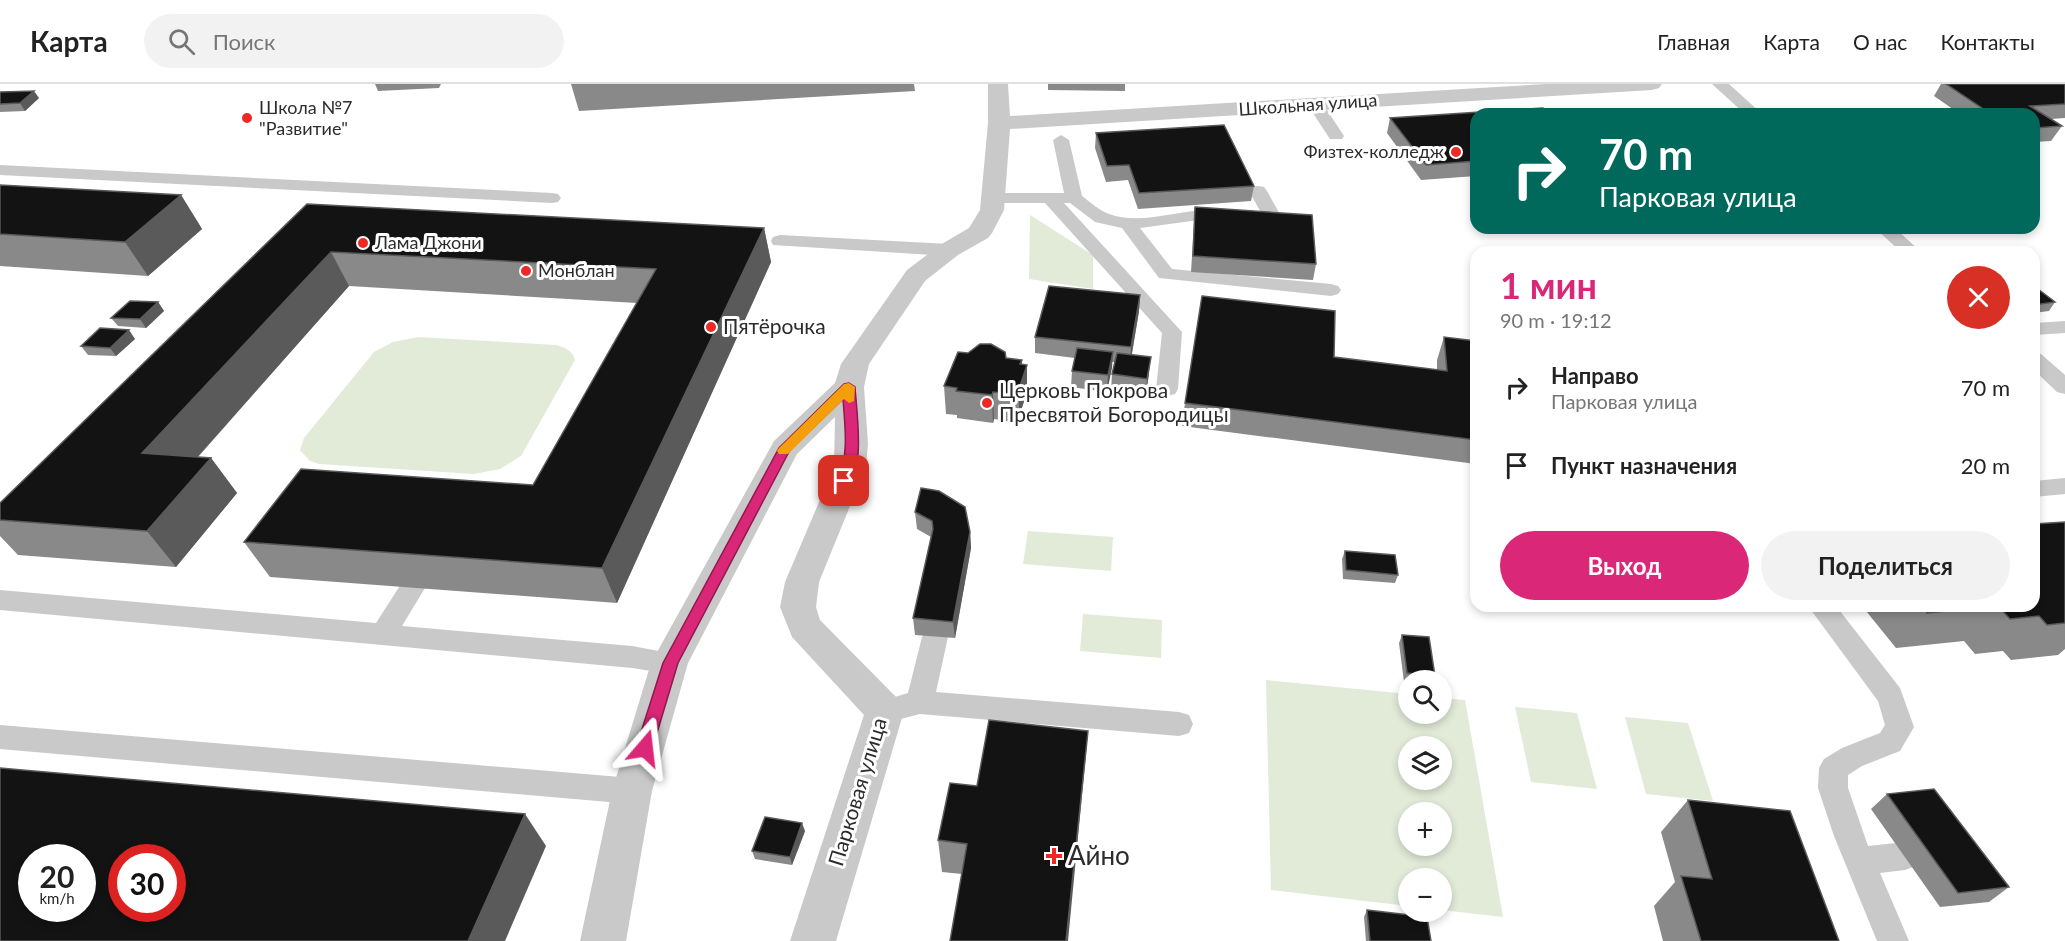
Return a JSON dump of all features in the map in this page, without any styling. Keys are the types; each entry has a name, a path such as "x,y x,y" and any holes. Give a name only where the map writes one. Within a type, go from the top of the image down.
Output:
{"street":[{"name":"Парковая улица","path":"813,941 902,706 805,627 798,607 802,582 850,468 852,444 849,387 855,364 916,276 949,250 980,233 992,210 999,123 998,84"},
{"name":"Школьная улица","path":"999,123 1315,104 1537,87 1652,84"},
{"path":"603,941 632,791 670,663 785,448 849,387"}],"lane":[{"path":"1720,84 1747,108"},
{"path":"1315,104 1336,136"},
{"path":"1060,140 1074,198"},
{"path":"0,170 552,198"},
{"path":"321,210 344,187"},
{"path":"1258,190 1273,218"},
{"path":"993,198 1074,198 1101,218 1128,224 1199,215 1296,219"},
{"path":"1050,198 1172,332 1167,389"},
{"path":"1128,224 1166,274 1331,290"},
{"path":"1891,234 1905,246"},
{"path":"780,241 949,250"},
{"path":"2040,329 2065,327"},
{"path":"2040,364 2065,387"},
{"path":"2040,488 2065,486"},
{"path":"382,635 412,588"},
{"path":"0,600 632,657 670,663"},
{"path":"1826,612 1890,696 1900,728 1890,742 1852,757 1834,768 1833,788 1893,941"},
{"path":"935,637 902,706 1179,724"},
{"path":"0,737 632,791"},
{"path":"1860,861 1905,856"}],"green space":[{"path":"1030,215 1093,255 1093,289 1029,279"},
{"path":"418,337 556,345 568,350 575,360 521,456 500,469 474,474 319,464 310,461 300,450 304,438 374,352 393,342"},
{"path":"1028,531 1113,537 1111,571 1023,564"},
{"path":"1083,614 1162,620 1161,658 1080,651"},
{"path":"1266,680 1398,693 1398,724 1452,724 1452,699 1465,700 1503,917 1452,911 1452,868 1398,868 1398,905 1271,890"},
{"path":"1515,707 1577,713 1597,789 1531,782"},
{"path":"1625,717 1688,723 1713,801 1646,794"}],"building":[{"path":"1946,84 2065,84 2065,104 2030,106 2033,108 1982,108"},
{"path":"34,91 20,103 0,104 0,92"},
{"path":"2040,112 2062,126 2040,128"},
{"path":"1470,113 1470,161 1426,165 1390,118"},
{"path":"1224,125 1254,186 1139,193 1129,165 1107,166 1096,133"},
{"path":"0,185 181,195 125,242 0,234"},
{"path":"307,204 764,228 602,568 244,542 301,469 533,485 656,269 331,252 142,453 211,458 147,531 0,520 0,503"},
{"path":"1195,207 1312,215 1316,264 1193,256"},
{"path":"1049,286 1140,295 1131,347 1035,337"},
{"path":"2040,291 2055,302 2040,304"},
{"path":"1202,296 1335,311 1334,357 1447,371 1444,337 1470,340 1470,439 1185,403"},
{"path":"130,301 158,302 140,319 111,318"},
{"path":"100,328 129,330 110,348 81,346"},
{"path":"980,344 991,344 1005,352 1006,358 1022,360 1020,364 1027,365 1019,389 1012,388 1011,394 993,392 992,395 956,391 957,388 944,386 958,352 968,353"},
{"path":"1077,348 1113,352 1108,375 1072,371"},
{"path":"1117,353 1151,357 1147,379 1112,374"},
{"path":"921,488 939,491 965,507 970,532 953,622 913,618 933,529 932,521 915,512"},
{"path":"2065,522 2065,623 2047,625 2039,616 2010,619 2004,612 2040,612 2040,524"},
{"path":"1345,551 1395,555 1398,575 1346,570"},
{"path":"1402,635 1429,637 1434,670 1407,670"},
{"path":"989,720 1088,731 1066,941 950,941 967,844 938,840 950,783 977,786"},
{"path":"0,768 525,814 468,941 0,941"},
{"path":"1934,789 2009,887 1958,893 1887,794"},
{"path":"1688,800 1790,811 1839,941 1701,941 1681,876 1712,879"},
{"path":"765,817 802,823 790,857 752,851"},
{"path":"1367,910 1398,914 1398,922 1428,922 1431,941 1370,941"}],"slow traffic":[{"path":"784,451 820,413 849,387 849,399"}],"place":[{"name":"Школа №7 \"Развитие\"","path":"247,118"},
{"name":"Физтех-колледж","path":"1456,152"},
{"name":"Лама Джони","path":"363,243"},
{"name":"Монблан","path":"526,271"},
{"name":"Пятёрочка","path":"711,327"},
{"name":"Церковь Покрова Пресвятой Богородицы","path":"987,403"},
{"name":"Айно","path":"1054,856"}],"route":[{"path":"645,748 670,663 785,448 849,387 852,444 850,468 844,481"}]}
